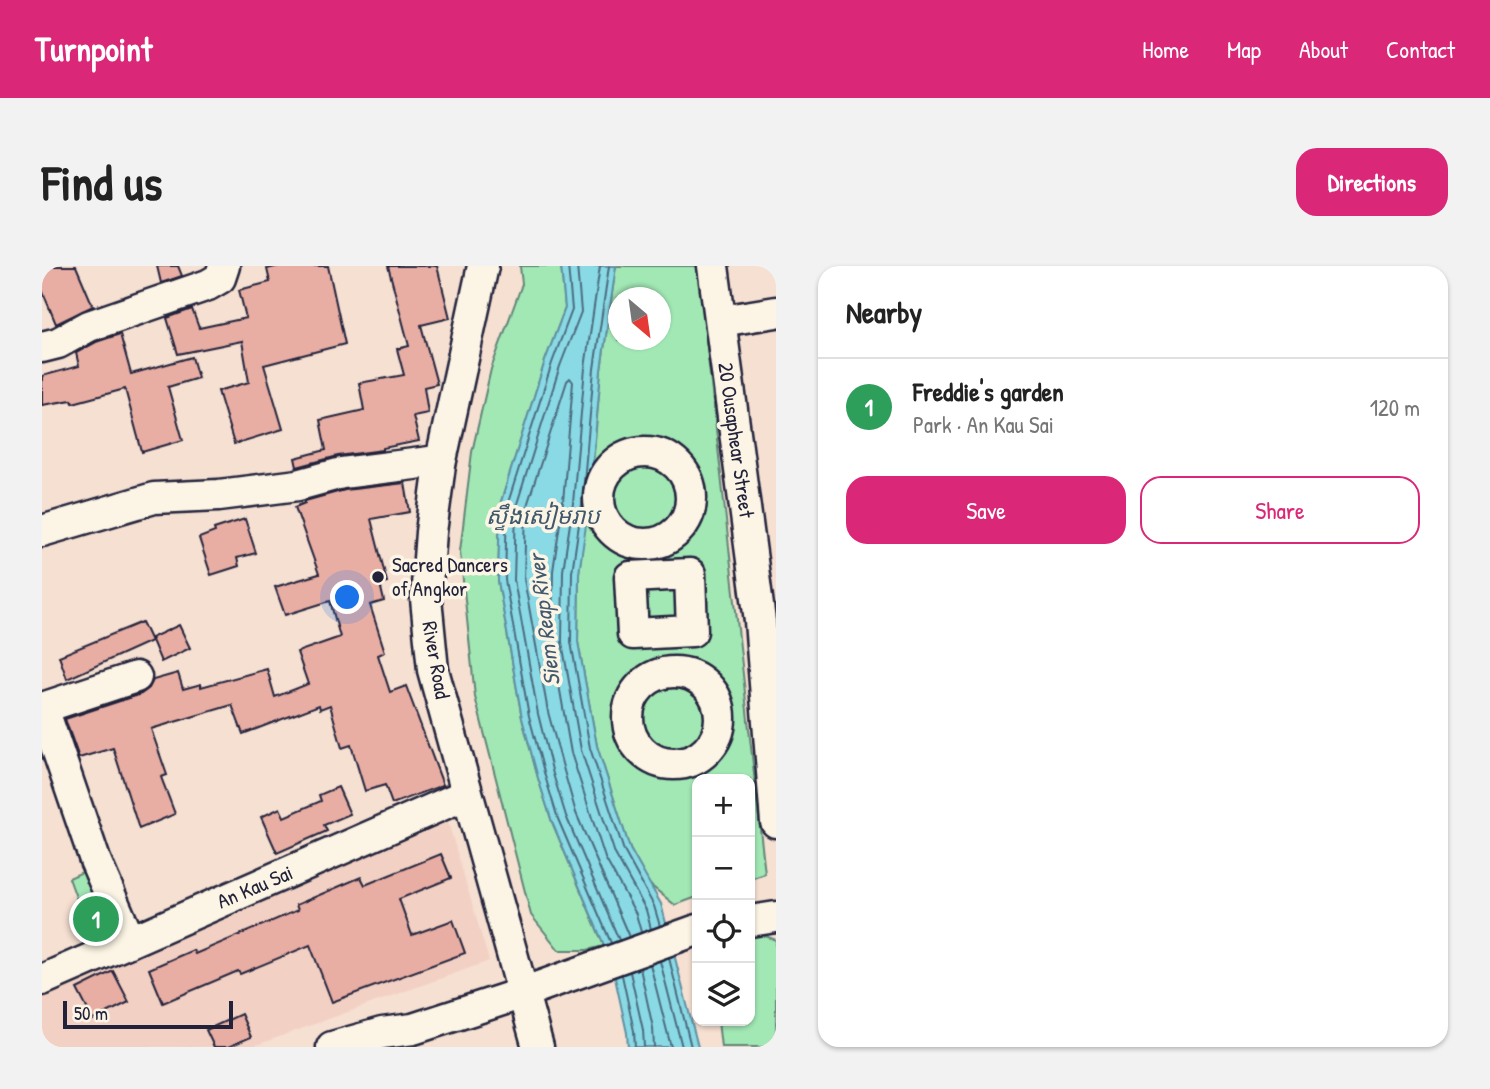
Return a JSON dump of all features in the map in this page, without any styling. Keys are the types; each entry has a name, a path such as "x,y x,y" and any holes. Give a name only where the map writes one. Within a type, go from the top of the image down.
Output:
{"street":[{"path":"42,347 58,343 89,326 208,285 220,278 224,266"},
{"name":"River Road","path":"483,266 440,465 426,599 433,670 538,1047"},
{"name":"20 Ousaphear Street","path":"713,266 760,621 776,822"},
{"path":"721,321 776,312"},
{"path":"42,531 155,498 219,495 298,485 342,472 430,462 440,465"},
{"path":"130,942 95,860 43,708 136,677"},
{"name":"An Kau Sai","path":"42,980 467,794"},
{"path":"755,920 776,917"},
{"path":"332,1047 414,1038 573,973 692,930"}],"shaded area":[{"path":"448,822 489,961 251,1047 42,1047 42,995"}],"green space":[{"path":"520,266 561,266 565,308 545,361 500,505 498,581 522,718 538,778 552,822 604,946 587,950 559,950 531,915 475,697 460,551 472,452 491,369 522,284"},
{"path":"616,266 698,266 754,774 692,774 692,899 675,905 649,884 630,849 597,746 578,642 579,573 608,321 608,350 671,350 671,287 613,287"},
{"path":"755,783 765,874 755,877"},
{"path":"89,869 115,931 93,944 69,878"},
{"path":"755,934 776,940 776,1047 721,1047 719,1026 755,1026"}],"water":[{"name":"ស្ទឹងសៀមរាប","path":"561,266 616,266 613,287 608,287 608,321 589,505 579,573 578,642 597,746 630,849 661,904 698,1047 628,1047 612,964 552,822 522,718 498,581 500,505 545,361 565,308"}],"building":[{"path":"42,266 76,266 93,306 56,324 42,290"},
{"path":"157,266 178,266 182,276 161,283"},
{"path":"279,266 328,266 345,344 264,365 283,429 234,444 218,391 249,382 242,341 178,354 167,318 192,309 199,328 246,318 239,290 270,282 267,269"},
{"path":"388,266 437,266 450,318 421,325 437,384 424,387 428,413 413,416 419,441 383,450 338,456 297,467 295,458 326,450 320,420 364,410 359,383 404,375 397,349 409,346"},
{"path":"120,334 131,374 192,357 198,378 168,387 183,440 142,452 125,389 73,403 72,400 42,405 42,376 79,366 76,353 96,342"},
{"path":"405,483 410,512 371,519 387,582 380,584 384,601 370,605 385,652 378,655 390,692 406,686 443,785 392,804 385,785 365,791 351,745 342,748 330,705 320,709 319,705 243,734 232,705 151,729 167,775 161,777 175,814 139,829 113,748 79,758 65,719 141,694 149,688 153,680 178,673 183,689 201,684 201,687 267,669 275,697 308,684 297,652 340,637 330,601 285,615 275,587 319,574 295,507 305,501 345,490"},
{"path":"245,519 256,553 237,558 239,566 211,575 199,538 215,532 214,529"},
{"path":"142,622 151,641 67,679 59,656"},
{"path":"179,625 190,648 161,662 151,638"},
{"path":"338,787 350,814 324,825 327,831 277,853 261,817 280,808 284,817 321,801 319,795"},
{"path":"441,854 451,878 399,899 412,935 453,920 465,953 332,1002 310,945 240,974 238,971 163,1003 149,969 193,950 195,954 298,910 296,905 361,877 365,885"},
{"path":"113,971 129,1002 93,1020 77,989"},
{"path":"241,1014 251,1037 228,1047 214,1047 206,1030"}],"place":[{"name":"Sacred Dancers of Angkor","path":"378,577"},
{"name":"Freddie's garden","path":"96,919"}],"water label":[{"name":"Siem Reap River","path":"544,620"}]}
